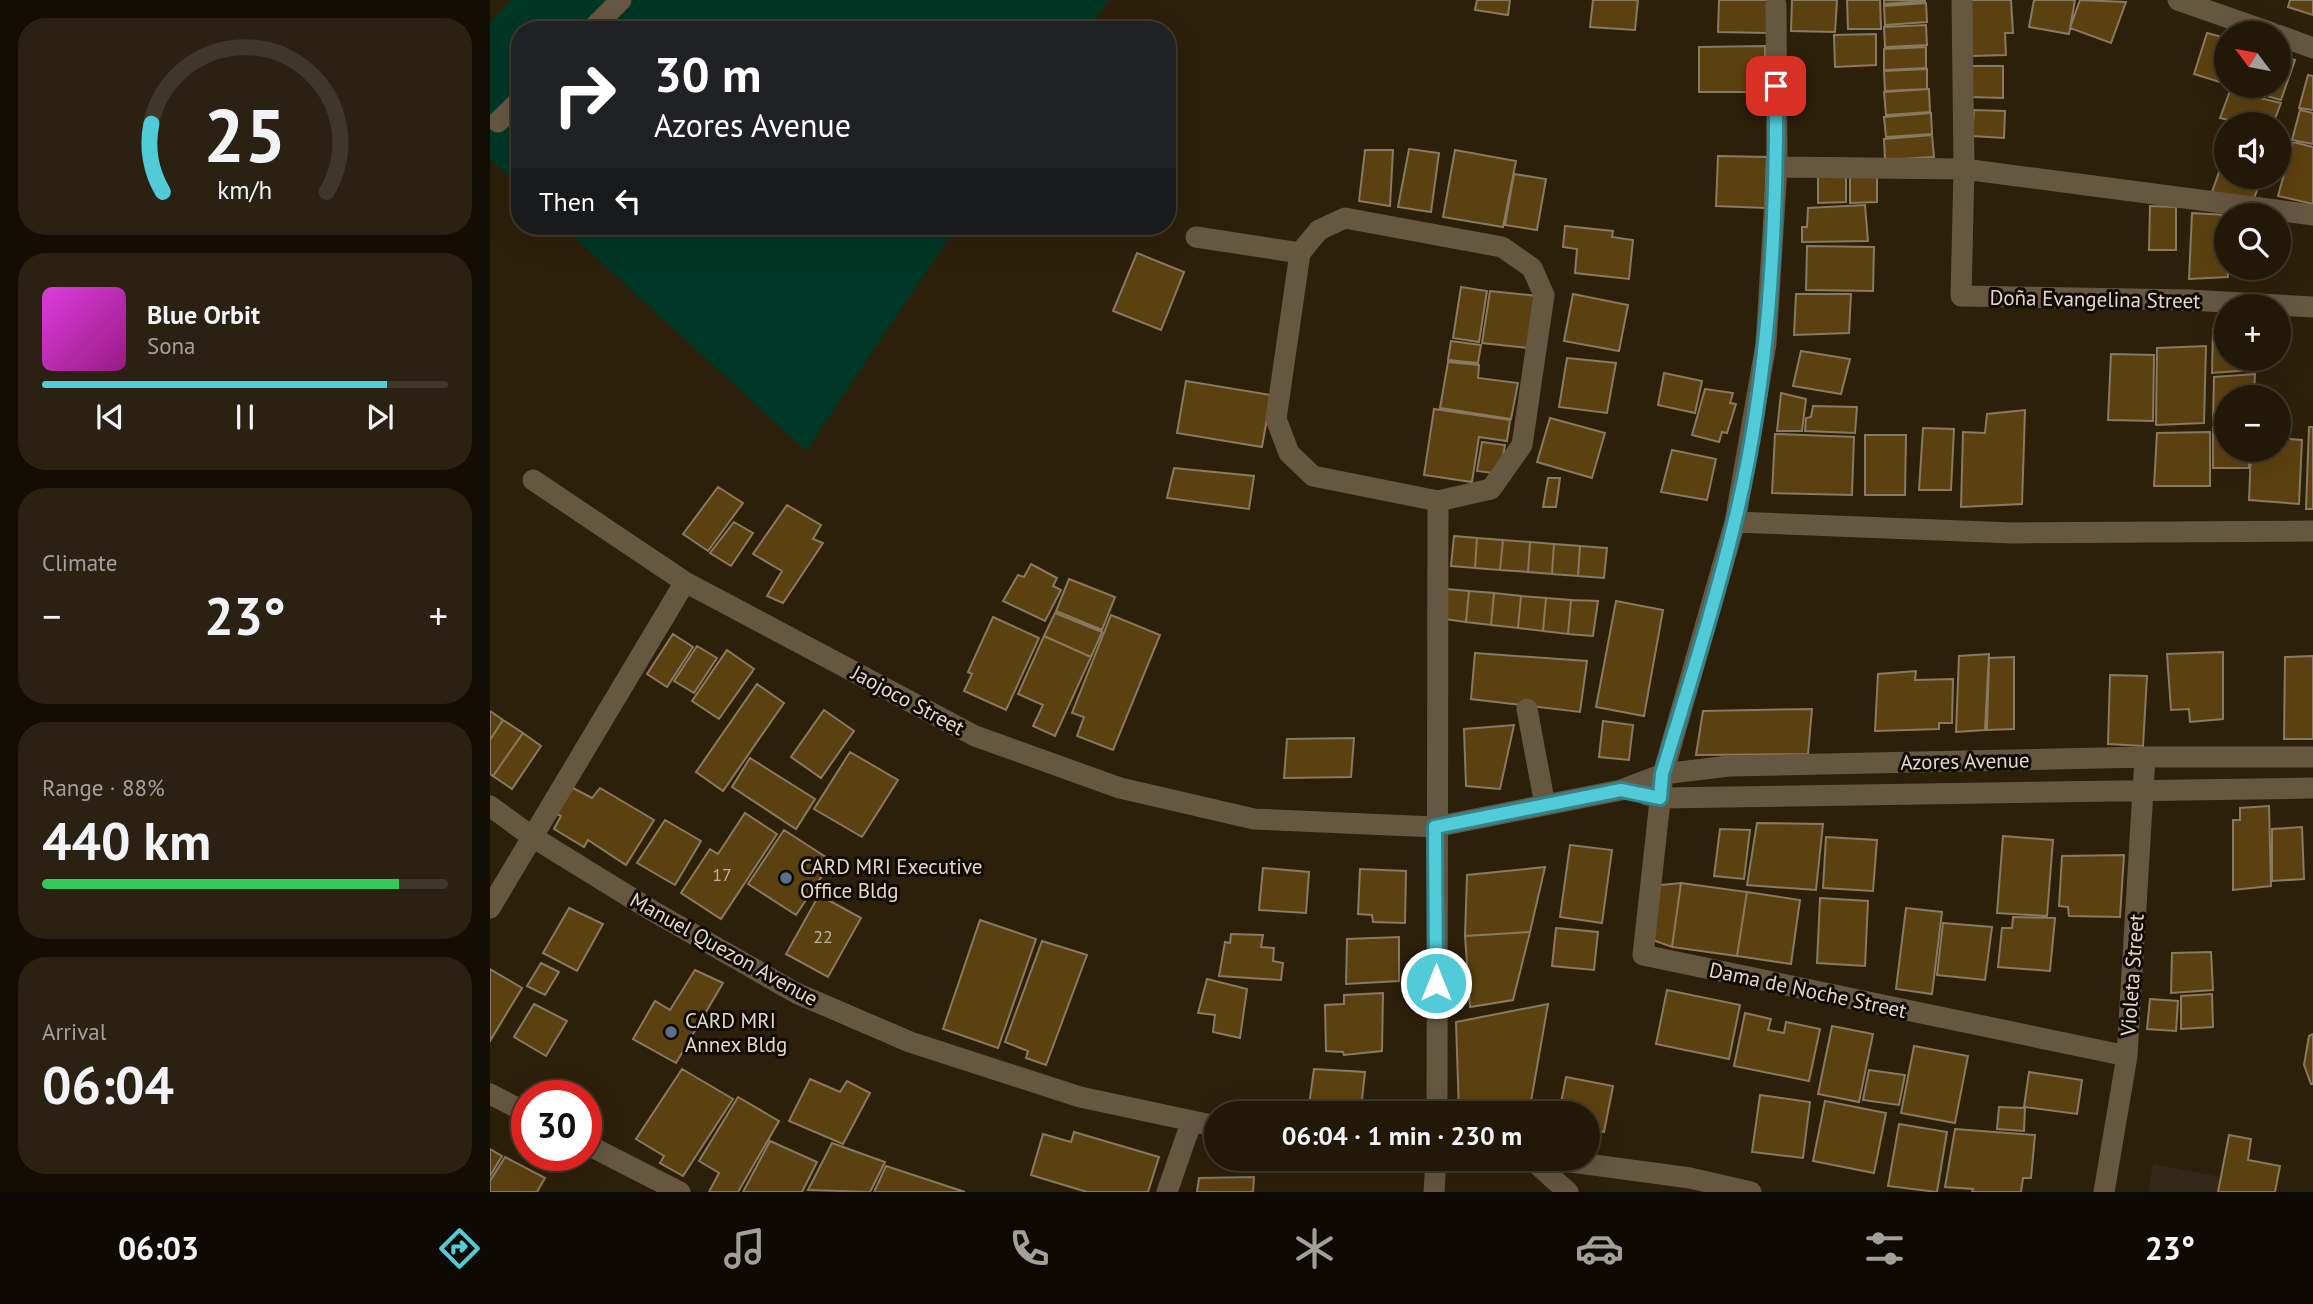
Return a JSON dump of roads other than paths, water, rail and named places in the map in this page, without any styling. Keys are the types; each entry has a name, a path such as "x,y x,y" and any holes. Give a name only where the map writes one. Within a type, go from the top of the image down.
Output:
{"street":[{"path":"600,21 621,0"},
{"path":"1962,0 1964,169"},
{"path":"2178,0 2238,21"},
{"path":"1660,798 1662,774 1735,523 1766,344 1777,167 1776,5"},
{"path":"2291,40 2313,48"},
{"path":"498,122 511,109"},
{"path":"1777,167 1964,169 2313,215"},
{"name":"Doña Evangelina Street","path":"1964,169 1961,296 2189,300 2313,307"},
{"path":"1345,218 1502,247 1532,268 1544,295 1522,445 1491,489 1438,501 1313,476 1289,453 1276,419 1300,253 1319,230 1345,218"},
{"path":"1196,237 1300,253"},
{"name":"Jaojoco Street","path":"533,480 685,582 975,736 1120,788 1254,819 1435,827"},
{"path":"1437,1101 1435,827 1438,501"},
{"path":"1735,523 2013,533 2313,531"},
{"path":"490,908 685,582"},
{"path":"1527,709 1545,805"},
{"name":"Azores Avenue","path":"1435,827 1621,790 1662,774 1729,766 2145,757 2313,757"},
{"name":"Violeta Street","path":"2105,1192 2127,1056 2145,757"},
{"name":"Azores Avenue","path":"1621,790 1660,798 2313,788"},
{"name":"Dama de Noche Street","path":"1660,798 1643,955 2127,1056"},
{"name":"Manuel Quezon Avenue","path":"490,806 531,836 796,993 910,1042 1080,1097 1204,1125"},
{"path":"490,1094 511,1105"},
{"path":"1167,1192 1191,1123"},
{"path":"602,1152 680,1192"},
{"path":"1600,1169 1688,1185 1751,1192"},
{"path":"1434,1192 1435,1171"},
{"path":"1545,1171 1568,1192"}],"place":[{"name":"CARD MRI Executive Office Bldg","path":"786,878"},
{"name":"CARD MRI Annex Bldg","path":"671,1032"}]}
